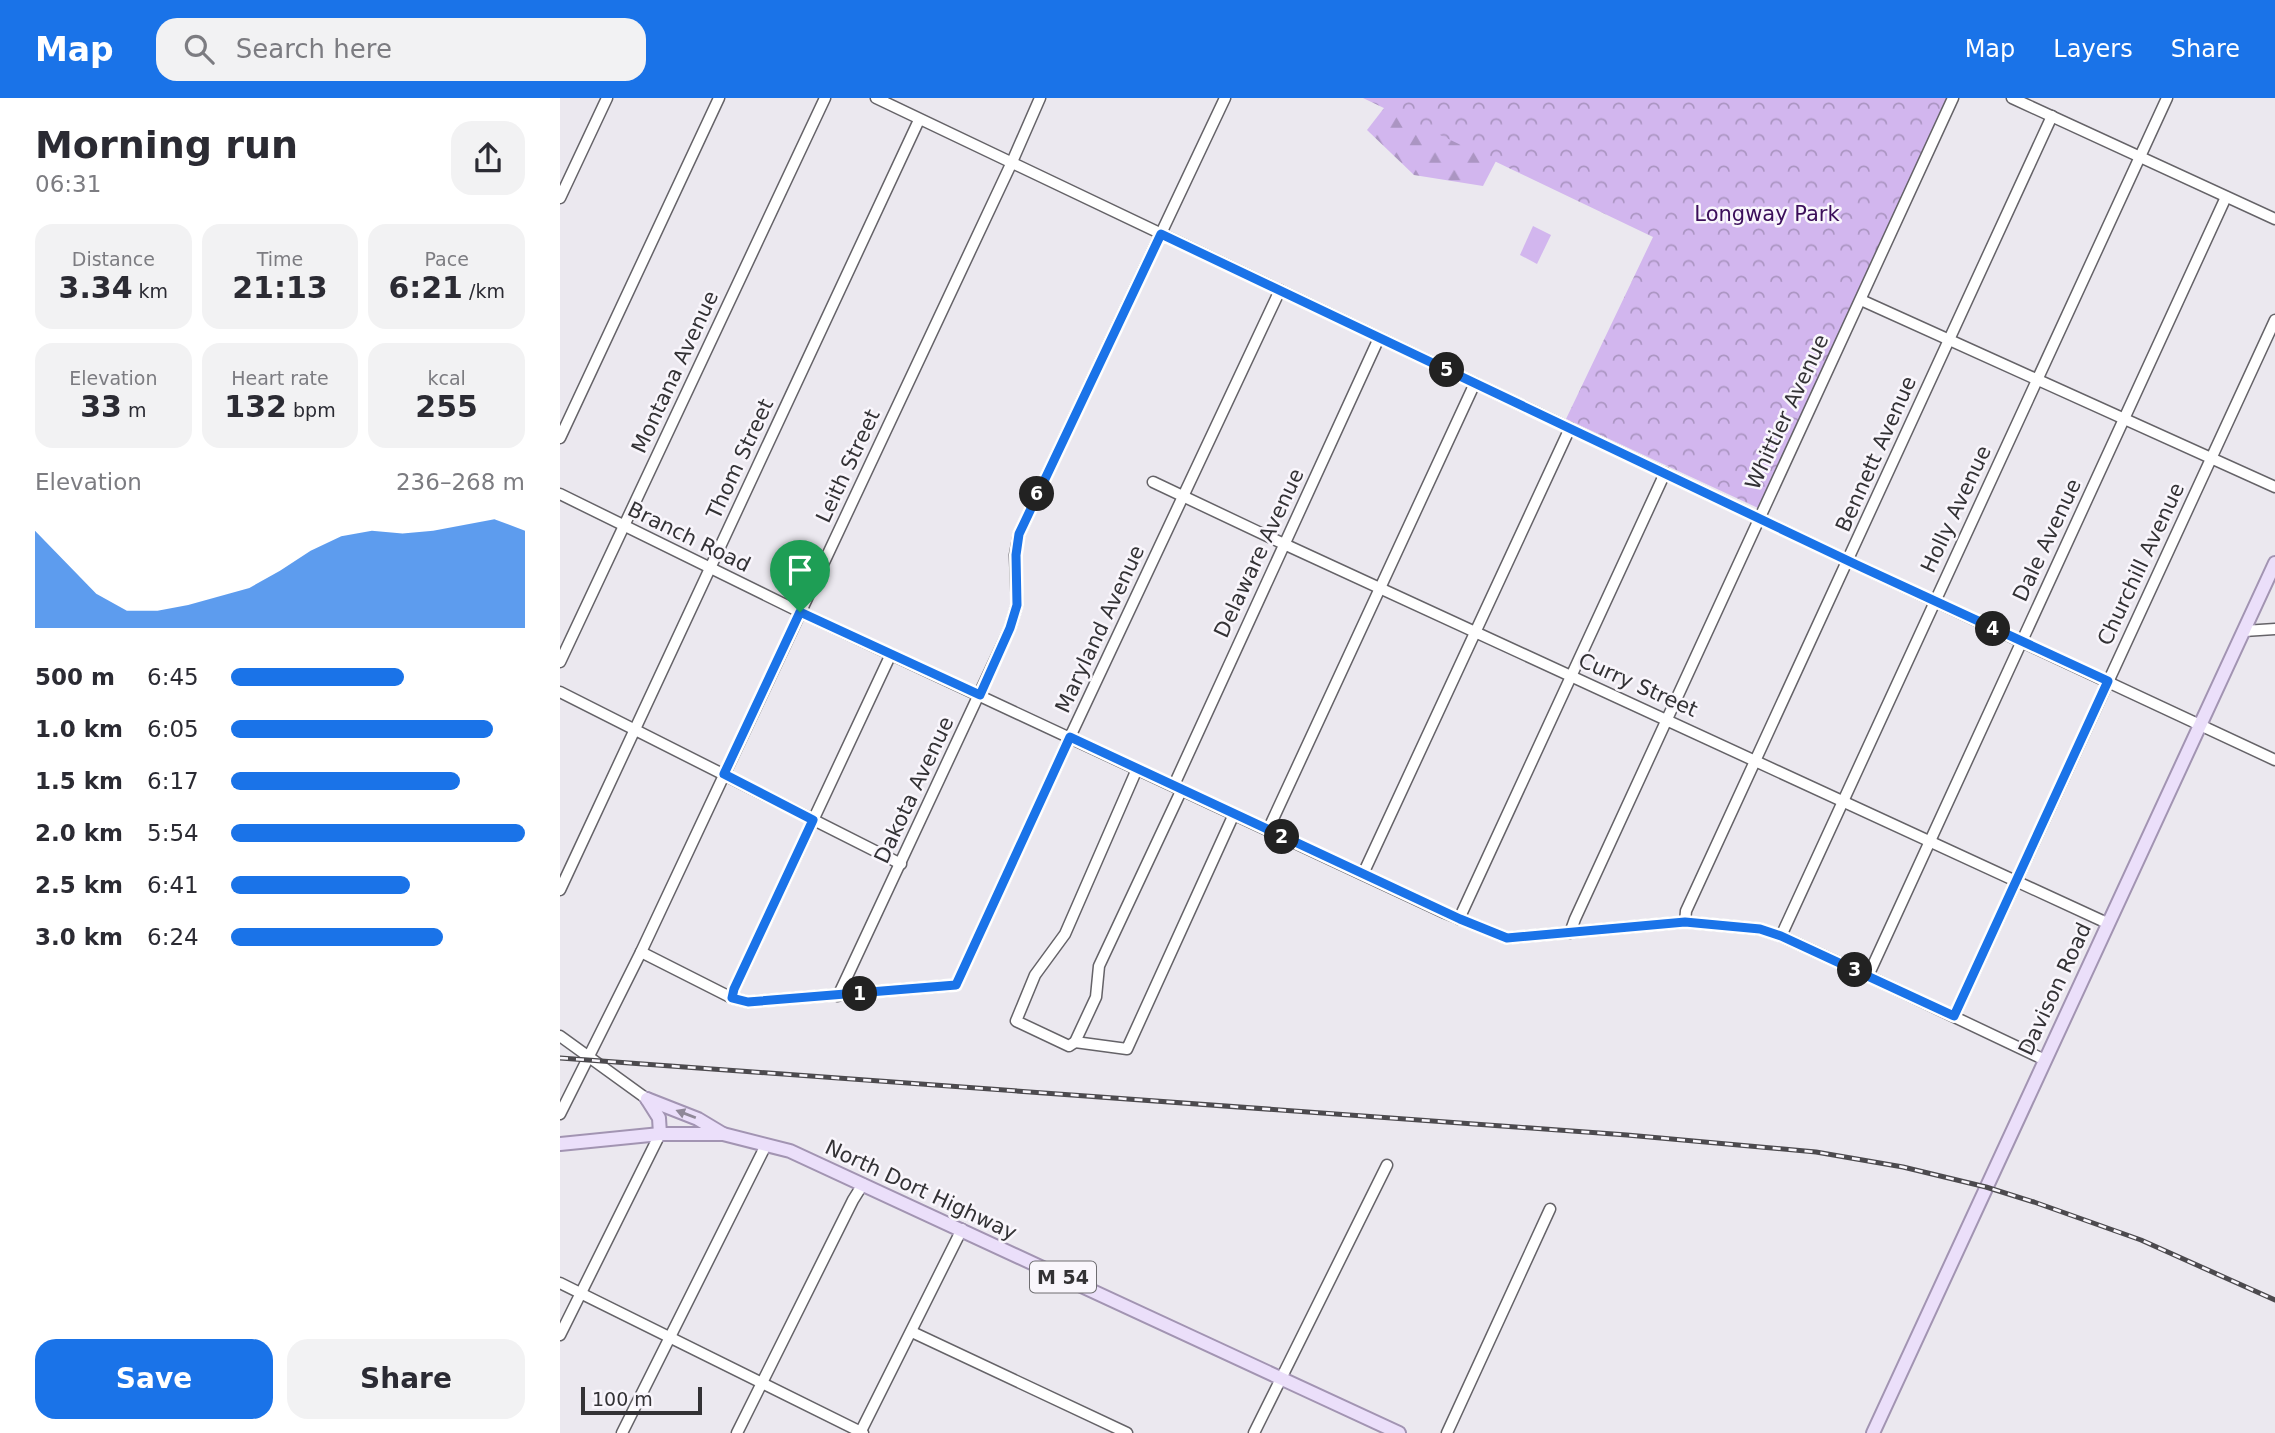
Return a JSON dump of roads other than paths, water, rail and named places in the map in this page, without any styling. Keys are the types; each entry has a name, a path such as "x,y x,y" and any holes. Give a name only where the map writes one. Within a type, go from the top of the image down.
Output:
{"main road":[{"name":"Davison Road","path":"1873,1433 2275,563"},
{"path":"647,1099 659,1118 660,1134"},
{"path":"647,1099 698,1119 723,1134"},
{"name":"North Dort Highway","path":"560,1144 660,1134 723,1134 790,1151 1399,1433"}],"street":[{"path":"560,198 607,98"},
{"path":"560,438 719,98"},
{"name":"Montana Avenue","path":"560,662 825,98"},
{"path":"876,98 1848,561 2275,760"},
{"name":"Leith Street","path":"560,1114 641,952 1040,98"},
{"name":"Dakota Avenue","path":"838,996 1010,628 1017,605 1016,555 1019,534 1224,98"},
{"name":"Whittier Avenue","path":"1570,933 1953,98"},
{"path":"2012,98 2275,219"},
{"name":"Holly Avenue","path":"1781,936 2167,98"},
{"name":"Bennett Avenue","path":"1685,922 1686,911 2052,116"},
{"name":"Thom Street","path":"560,890 919,120"},
{"name":"Dale Avenue","path":"1868,976 2226,197"},
{"name":"Maryland Avenue","path":"838,996 956,985 1280,290"},
{"path":"1861,300 2275,487"},
{"name":"Churchill Avenue","path":"1954,1016 2275,320"},
{"name":"Delaware Avenue","path":"1075,1042 1096,997 1099,967 1284,544 1379,338"},
{"path":"1268,830 1475,383"},
{"path":"1363,874 1570,428"},
{"path":"1460,919 1665,473"},
{"name":"Curry Street","path":"1153,481 2107,923"},
{"name":"Branch Road","path":"560,494 800,612 1460,919 1507,938 1685,922 1760,929 1781,936 2045,1060"},
{"path":"2244,631 2275,629"},
{"path":"732,998 891,654"},
{"path":"560,692 901,864"},
{"path":"1137,769 1065,934 1035,975 1016,1021 1069,1046 1075,1042 1127,1049 1234,814"},
{"path":"641,952 732,998 748,1002 838,996"},
{"path":"560,1036 647,1099"},
{"path":"560,1335 660,1134"},
{"path":"622,1433 766,1145"},
{"path":"1254,1433 1388,1165"},
{"path":"737,1433 863,1184"},
{"path":"1447,1433 1550,1209"},
{"path":"560,1283 861,1433 962,1229"},
{"path":"912,1332 1127,1433"}],"railway":[{"path":"560,1058 1627,1135 1816,1152 1903,1167 1986,1187 2034,1202 2141,1240 2275,1300"}],"park label":[{"name":"Longway Park","path":"1767,214"}]}
